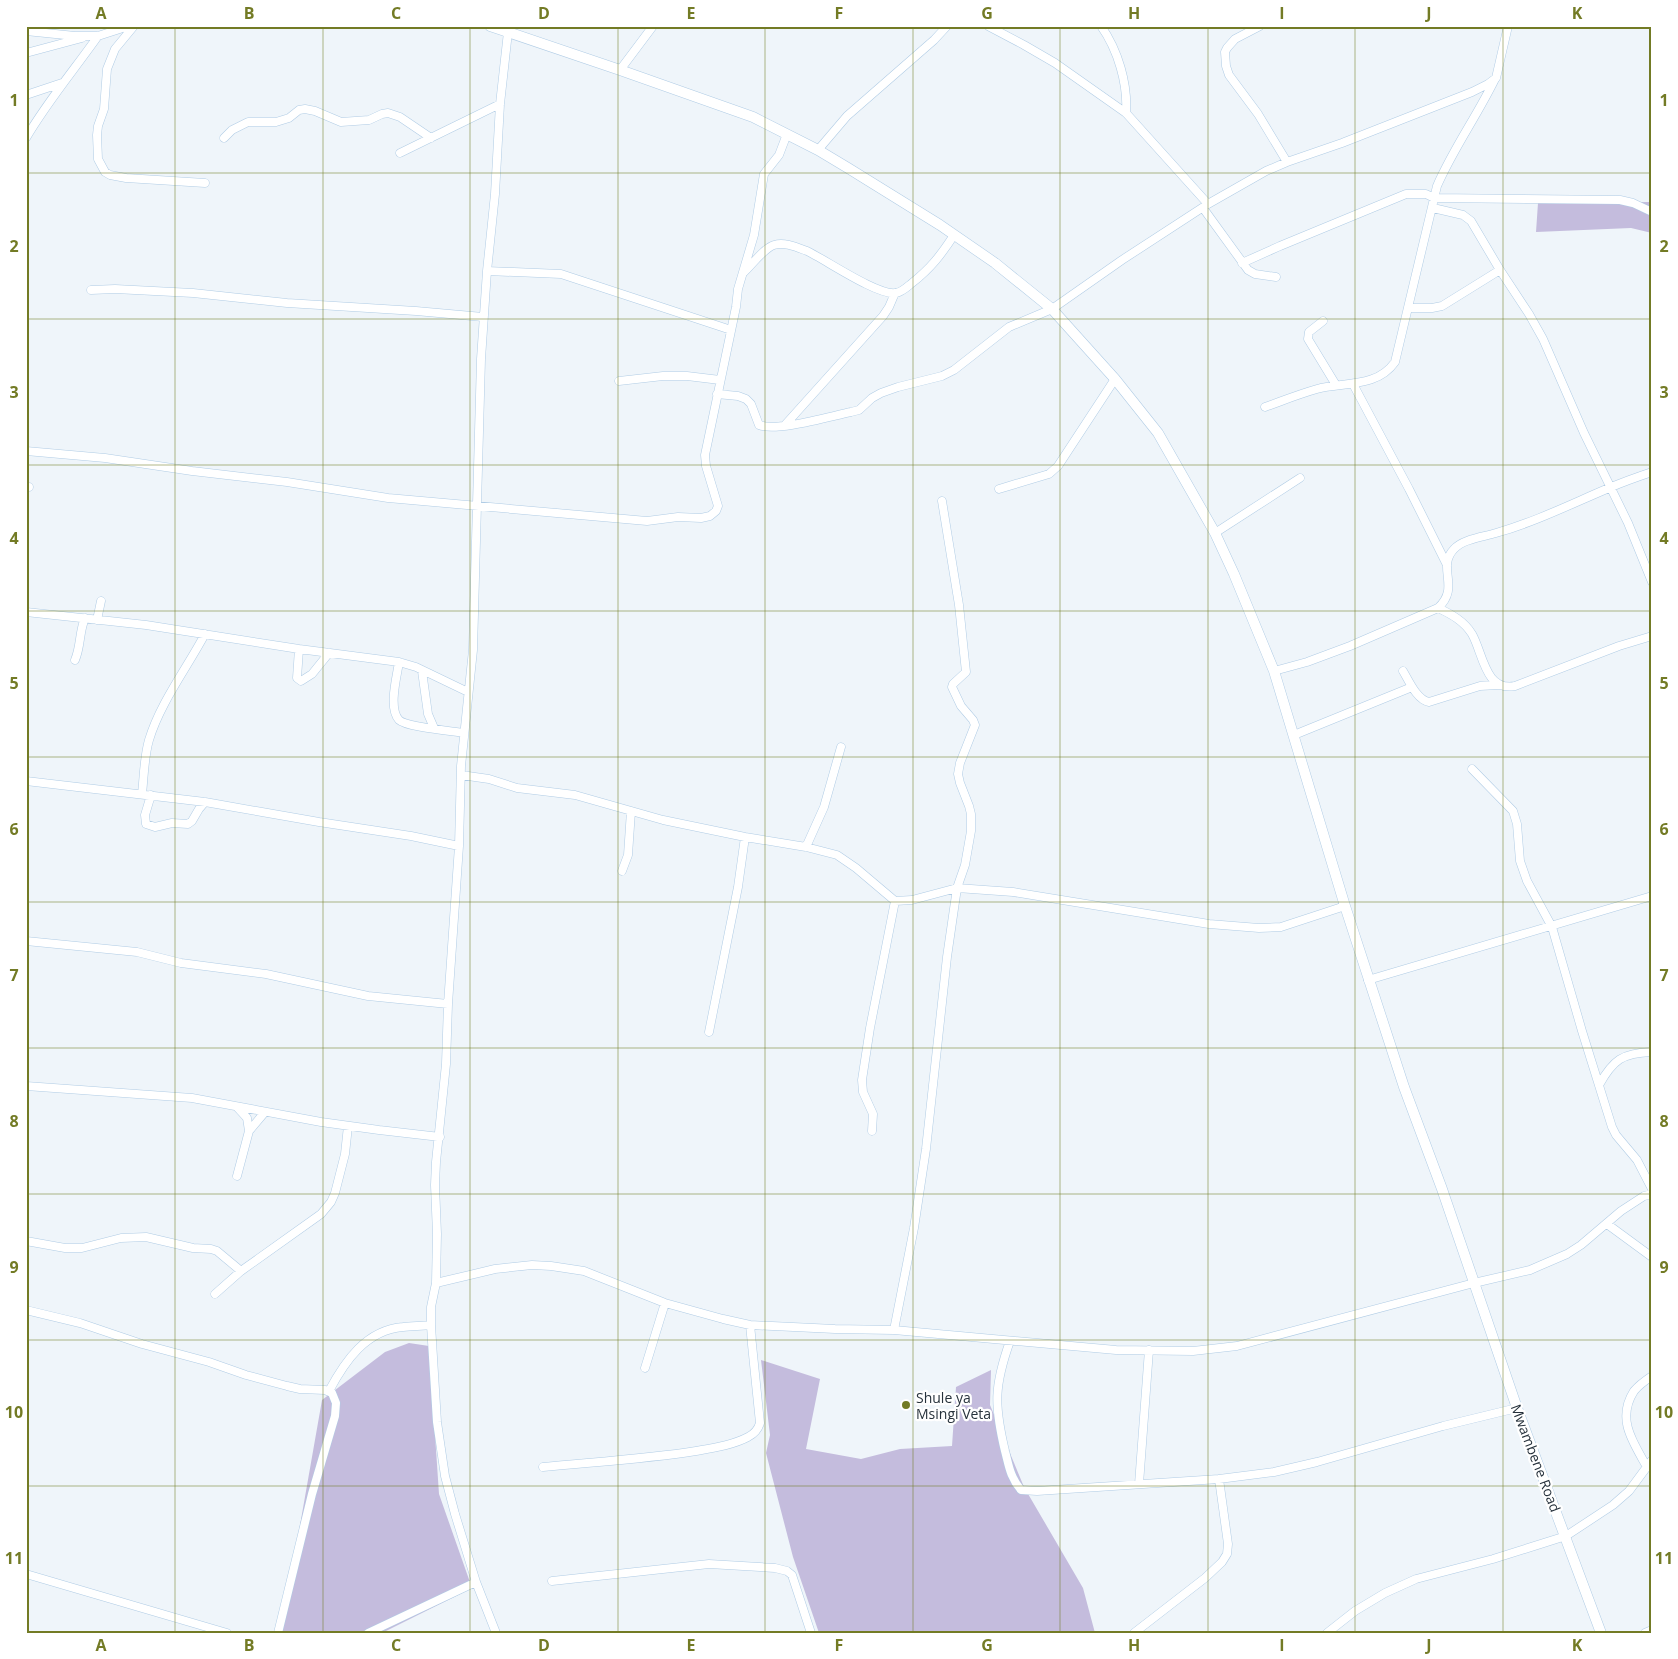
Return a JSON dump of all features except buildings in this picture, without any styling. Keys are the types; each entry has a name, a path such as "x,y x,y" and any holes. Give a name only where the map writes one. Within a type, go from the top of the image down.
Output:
{"street":[{"path":"26,31 98,36 129,26"},
{"path":"134,26 115,49 107,69 104,109 97,135 98,159 105,172 110,175 126,178 205,183"},
{"name":"Mwambene Road","path":"490,26 753,117 818,150 954,235 995,263 1052,309 1115,379 1158,433 1215,533 1274,671 1368,980 1404,1087 1442,1189 1516,1408 1566,1536 1601,1633"},
{"path":"620,70 653,26"},
{"path":"988,26 1024,44 1055,63 1126,113 1206,206 1242,263 1251,273 1276,277"},
{"path":"1101,26 1119,64 1127,100 1126,113"},
{"path":"1260,26 1235,39 1227,48 1225,52 1226,66 1229,75 1258,114 1287,162"},
{"path":"1265,407 1336,385 1370,380 1389,371 1395,362 1437,186 1447,163 1479,112 1496,78 1508,26"},
{"path":"818,150 847,116 943,28"},
{"path":"496,1633 476,1582 455,1514 442,1460 437,1422 430,1325 432,1300 436,1283 435,1185 446,1064 448,1004 459,846 461,775 473,650 478,417 483,317 495,194 500,104 508,32"},
{"path":"26,53 87,36"},
{"path":"26,138 52,96 98,36"},
{"path":"717,394 738,396 746,400 751,404 759,425 771,428 859,410 872,398 890,390 942,376 954,370 1010,327 1020,321 1052,309 1122,260 1206,206 1287,162 1342,143 1472,92 1496,78"},
{"path":"26,95 63,84"},
{"path":"400,153 500,104"},
{"path":"224,138 232,130 248,122 276,122 289,118 299,110 305,109 315,110 341,122 369,120 382,114 393,115 408,122 430,138"},
{"path":"26,451 105,458 192,471 287,482 388,498 476,507 647,521 678,517 701,518 710,516 716,512 718,506 706,466 705,455 738,289 754,235 764,174 779,154 787,134"},
{"path":"1242,263 1395,197 1406,194 1426,194 1434,198 1620,200 1633,203 1652,212"},
{"path":"1433,208 1468,217 1544,339 1584,433 1628,523 1652,582"},
{"path":"743,273 771,246 782,244 811,253 847,274 886,292 895,293 904,289 931,268 942,255 954,235"},
{"path":"1408,308 1442,306 1500,270"},
{"path":"487,272 561,274 731,330"},
{"path":"91,290 115,289 193,293 287,303 416,310 483,317"},
{"path":"785,426 883,316 895,293"},
{"path":"1323,321 1309,332 1308,339 1336,385"},
{"path":"619,381 663,376 687,376 720,380"},
{"path":"999,489 1048,474 1058,466 1115,379"},
{"path":"1353,384 1447,565"},
{"path":"1274,671 1307,662 1350,646 1438,608 1448,596 1447,565 1450,554 1461,543 1508,529 1560,510 1610,487 1652,472"},
{"path":"1215,533 1300,478"},
{"path":"894,1330 914,1228 926,1150 947,957 957,888 967,857 971,831 971,814 958,774 960,763 975,726 974,720 961,706 952,687 966,672 959,605 942,501"},
{"path":"97,620 101,601"},
{"path":"1438,608 1453,615 1467,628 1492,680 1509,688 1610,649 1652,636"},
{"path":"26,612 206,634 399,662 416,666 468,692"},
{"path":"74,660 80,647 80,633 85,618"},
{"path":"142,794 150,738 167,699 191,662 206,634"},
{"path":"299,649 297,678 301,681 312,674 329,653"},
{"path":"399,662 394,692 394,710 396,715 403,722 464,733"},
{"path":"422,670 428,714 434,728"},
{"path":"1403,671 1412,687 1425,701 1429,702 1480,686 1498,684"},
{"path":"1294,735 1412,687"},
{"path":"806,847 824,807 840,747"},
{"path":"1472,768 1513,811 1517,824 1520,861 1527,881 1552,927 1582,1031 1616,1135 1637,1160 1652,1189"},
{"path":"461,775 489,779 517,788 575,795 663,820 806,847 837,855 856,868 895,901 912,900 957,888 1013,892 1208,924 1259,928 1282,927 1345,906"},
{"path":"26,780 205,802 411,836 459,846"},
{"path":"151,795 145,820 146,824 155,827 172,823 188,824 192,822 198,810 205,802"},
{"path":"622,870 628,855 631,811"},
{"path":"709,1032 738,887 745,837"},
{"path":"1368,980 1652,896"},
{"path":"872,1131 873,1114 863,1092 862,1080 870,1028 895,901"},
{"path":"26,940 137,952 181,963 266,974 368,996 448,1004"},
{"path":"1600,1085 1608,1070 1622,1058 1641,1052 1652,1052"},
{"path":"26,1086 192,1098 348,1126 440,1137"},
{"path":"237,1107 247,1118 249,1131 237,1176"},
{"path":"249,1131 265,1112"},
{"path":"215,1294 242,1271 321,1214 331,1202 340,1180 348,1126"},
{"path":"436,1283 496,1268 551,1266 595,1275 665,1303 750,1325 894,1330 1116,1350 1193,1351 1237,1346 1530,1270 1574,1250 1621,1211 1644,1196 1652,1194"},
{"path":"1607,1224 1652,1257"},
{"path":"26,1241 66,1248 82,1248 121,1238 146,1237 193,1248 211,1249 242,1271"},
{"path":"645,1368 665,1303"},
{"path":"26,1310 80,1323 142,1344 287,1386 329,1391 334,1396 336,1403 335,1416 312,1494 278,1633"},
{"path":"329,1391 356,1350 372,1338 402,1327 430,1325"},
{"path":"543,1467 676,1454 712,1448 749,1437 758,1430 760,1423 750,1325"},
{"path":"1010,1341 1000,1373 996,1396 997,1416 1012,1480 1020,1490 1037,1491 1219,1480 1274,1472 1516,1408"},
{"path":"1139,1484 1149,1350"},
{"path":"1327,1633 1362,1606 1385,1593 1416,1580 1493,1559 1566,1536 1613,1505 1629,1491 1649,1463 1632,1443 1626,1416 1629,1402 1635,1390 1652,1376"},
{"path":"1134,1633 1205,1578 1222,1562 1227,1554 1228,1544 1219,1480"},
{"path":"552,1582 710,1564 775,1568 787,1571 792,1575 810,1633"},
{"path":"26,1574 228,1633"},
{"path":"368,1633 476,1582"},
{"path":"1644,1633 1652,1630"}],"shaded area":[{"path":"1652,202 1652,233 1631,228 1536,232 1538,203"},
{"path":"409,1343 429,1346 439,1494 472,1588 382,1633 278,1633 296,1548 322,1400 385,1352"},
{"path":"761,1360 820,1379 806,1449 861,1459 900,1449 952,1446 956,1387 991,1370 990,1405 1024,1487 1083,1588 1095,1633 819,1633 793,1557 766,1453 770,1435"}],"place":[{"name":"Shule ya Msingi Veta","path":"906,1405"}]}
